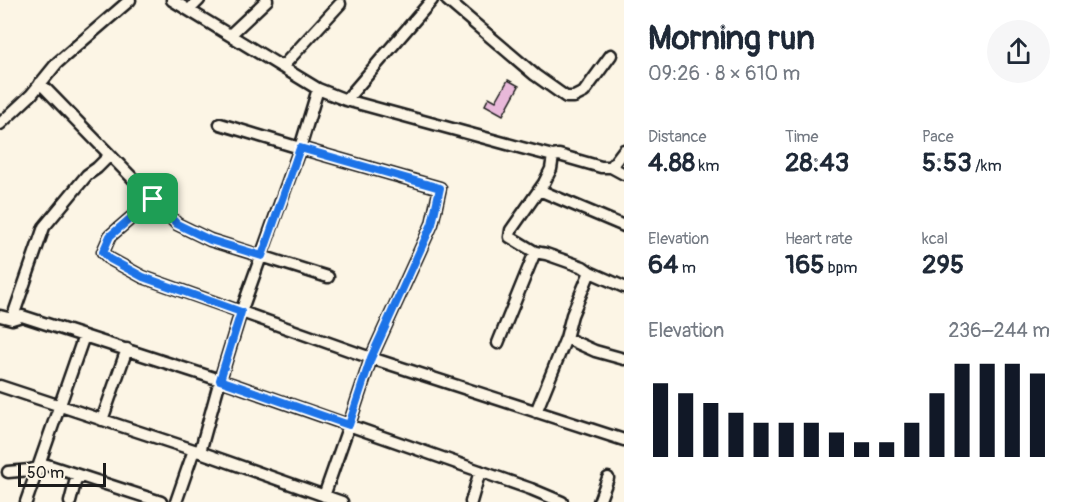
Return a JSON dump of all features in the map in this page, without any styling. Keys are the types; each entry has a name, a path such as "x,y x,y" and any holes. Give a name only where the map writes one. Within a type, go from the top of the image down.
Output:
{"street":[{"path":"0,124 31,95 57,63 130,0"},
{"path":"172,0 318,89 346,100 553,156 560,155 600,167 611,166 624,174"},
{"path":"189,10 199,0"},
{"path":"230,35 267,0"},
{"path":"346,100 432,0"},
{"path":"447,0 535,75 566,97 574,97 584,92 611,55"},
{"path":"282,67 340,4"},
{"path":"40,83 177,224 210,240 328,277"},
{"path":"176,502 197,451 241,312 300,148 318,89"},
{"path":"220,124 440,188 432,224 371,358 324,496"},
{"path":"611,166 624,150"},
{"path":"12,320 44,227 87,175 110,154"},
{"path":"553,156 551,169 544,183 511,230 510,237 535,252 583,267 624,287"},
{"path":"539,190 624,226"},
{"path":"153,199 110,236 103,252 110,259 143,277 371,358 624,440"},
{"path":"498,343 535,252"},
{"path":"536,412 590,272"},
{"path":"0,316 12,320 22,316 127,349 480,471 562,502"},
{"path":"26,502 84,336"},
{"path":"566,338 595,351 624,359"},
{"path":"102,420 127,349"},
{"path":"0,386 342,502"},
{"path":"4,470 30,470 47,465 161,502"},
{"path":"4,470 33,482"},
{"path":"471,502 480,471"},
{"path":"70,502 77,476"},
{"path":"600,502 608,478"}],"building":[{"path":"508,80 519,86 503,115 485,105 489,97 496,101"}],"route":[{"path":"300,148 440,188 432,224 371,358 349,425 220,380 241,312 143,277 110,259 103,252 110,236 153,199 177,224 210,240 262,256 300,148"}]}
